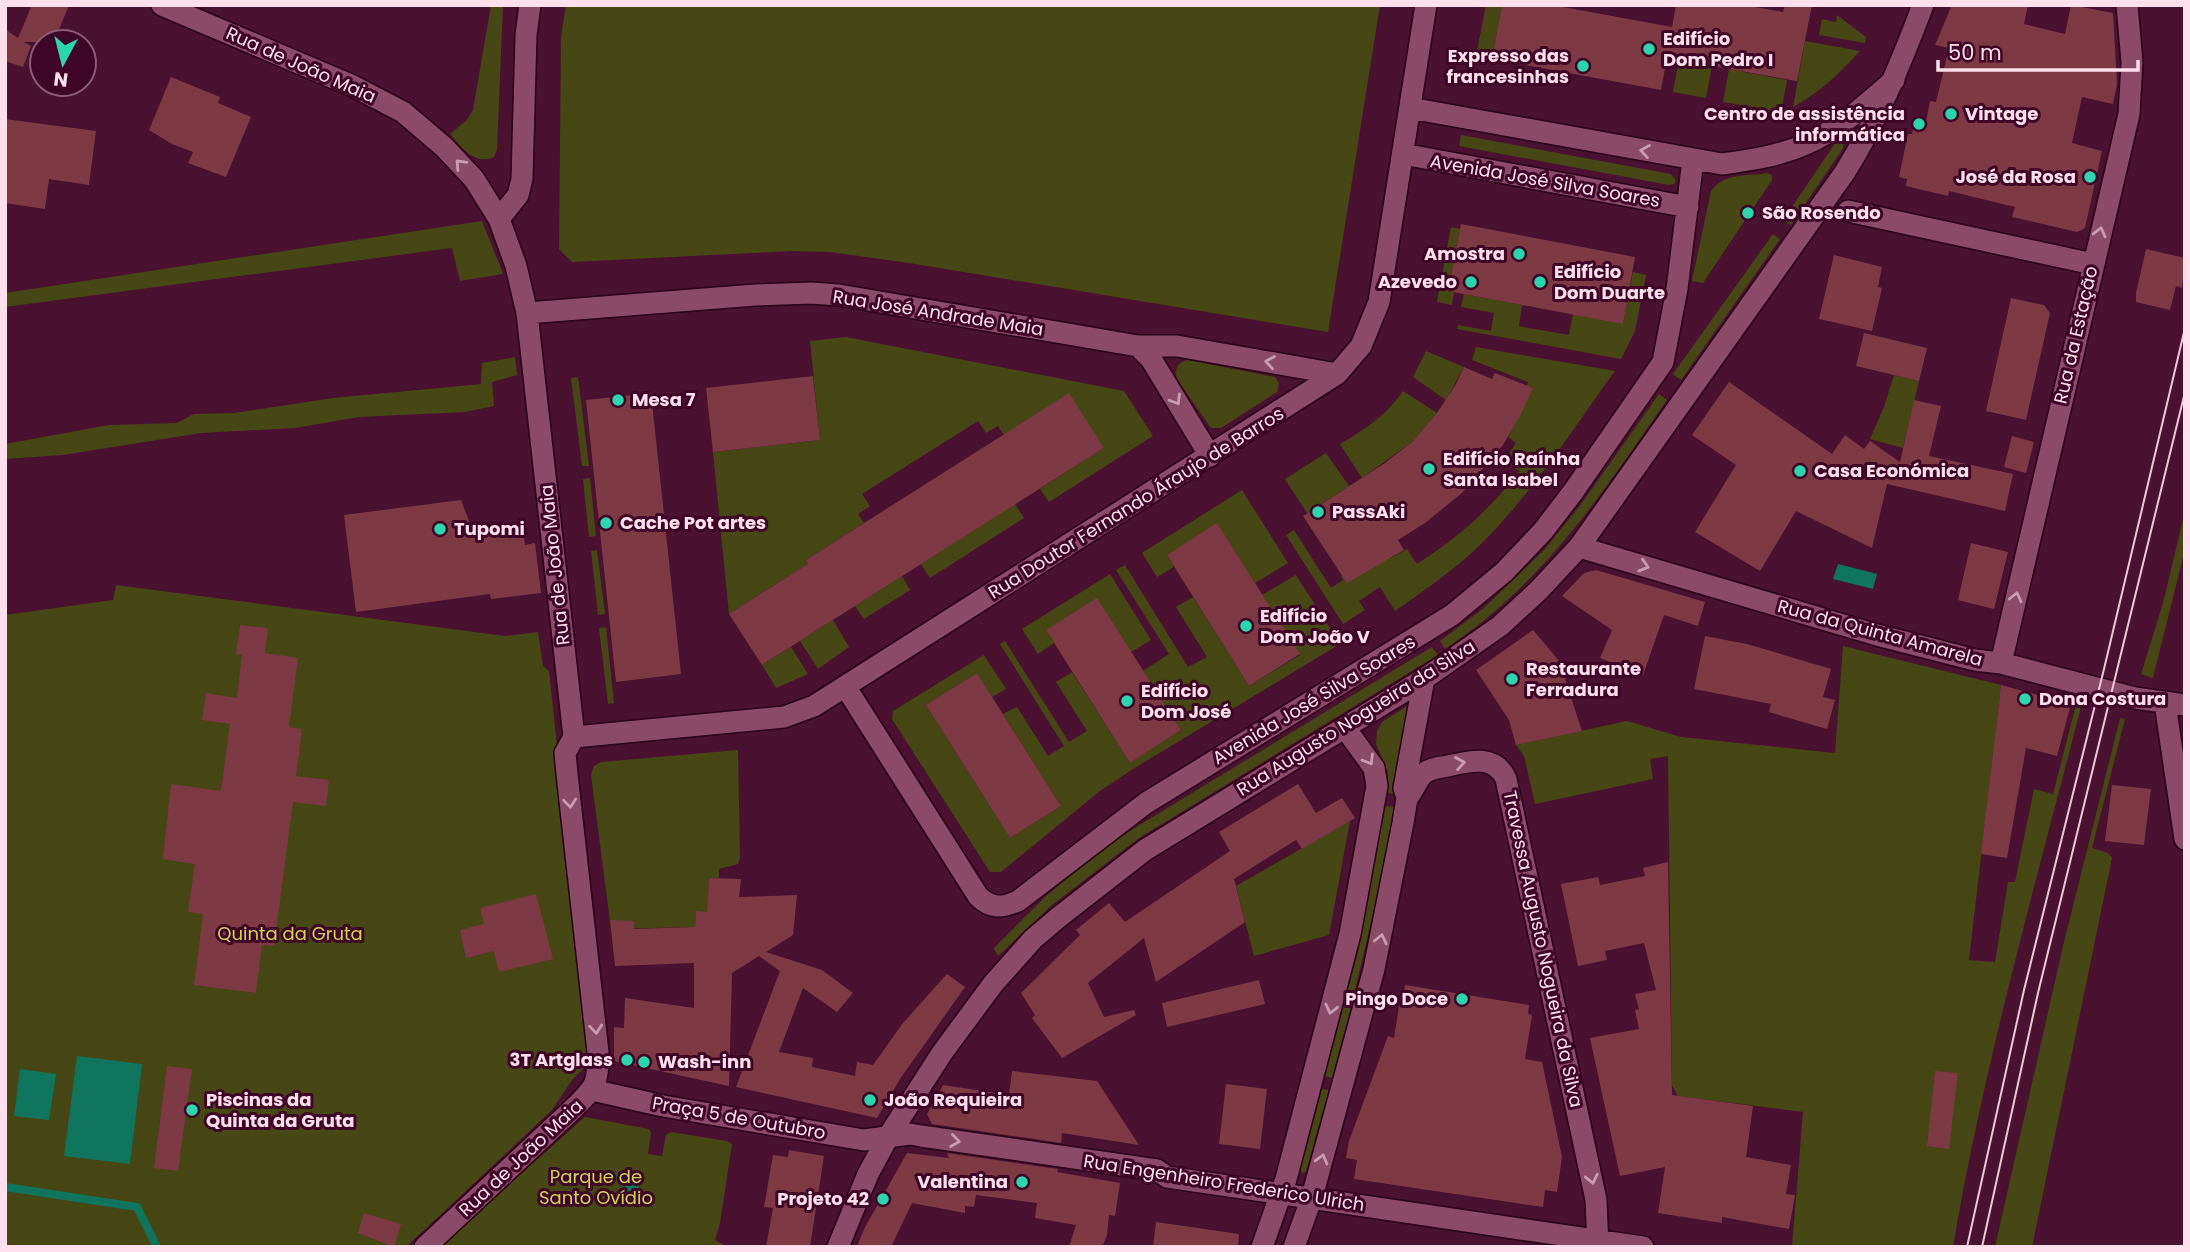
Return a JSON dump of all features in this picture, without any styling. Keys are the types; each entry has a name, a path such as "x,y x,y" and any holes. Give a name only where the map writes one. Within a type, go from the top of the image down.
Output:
{"street":[{"name":"Rua de João Maia","path":"162,5 341,81 403,113 444,147 474,179 499,219 516,266 527,313 574,737 565,753 598,1052 597,1082 550,1132 425,1247"},
{"path":"499,219 518,195 523,178 526,35 530,5"},
{"name":"Rua Doutor Fernando Áraujo de Barros","path":"574,737 784,717 814,706 1337,374 1361,346 1379,302 1426,5"},
{"name":"Rua Augusto Nogueira da Silva","path":"838,1247 868,1174 888,1137 942,1053 1009,964 1042,932 1145,850 1424,679 1500,626 1538,591 1579,547 1840,181 1861,147 1894,80 1923,5"},
{"name":"Rua da Estação","path":"2001,663 2129,114 2132,62 2127,5"},
{"path":"1410,108 1722,164 1766,158 1808,144 1860,110 1894,80"},
{"name":"Avenida José Silva Soares","path":"1403,154 1688,206"},
{"name":"Avenida José Silva Soares","path":"845,686 978,895 986,904 996,907 1018,901 1146,803 1428,631 1477,596 1543,531 1663,362 1677,289 1693,160"},
{"path":"1848,211 2093,264"},
{"name":"Rua José Andrade Maia","path":"527,313 811,293 859,297 1138,346 1177,346 1337,374"},
{"path":"1138,346 1151,359 1210,456"},
{"name":"Rua da Quinta Amarela","path":"1579,547 1877,635 1975,660 2001,663 2135,698 2175,704"},
{"path":"1294,1247 1312,1198 1386,918 1407,798 1404,788 1424,679"},
{"path":"2175,704 2185,839"},
{"path":"1262,1247 1280,1194 1350,934 1377,786 1374,768 1345,728"},
{"name":"Travessa Augusto Nogueira da Silva","path":"1407,798 1426,772 1458,763 1477,760 1487,762 1499,768 1506,779 1596,1200 1598,1243"},
{"name":"Praça 5 de Outubro","path":"592,1090 663,1106 864,1140 888,1137"},
{"name":"Rua Engenheiro Frederico Ulrich","path":"888,1137 910,1134 1157,1170 1167,1177 1598,1243 1643,1247"}],"green space":[{"path":"491,5 503,5 497,150 494,157 480,159 469,154 450,134 467,120 473,110"},
{"path":"566,5 1380,5 1328,332 830,252 793,251 572,262 559,249 561,37"},
{"path":"1486,5 1502,5 1492,59 1476,56"},
{"path":"1837,15 1866,37 1865,43 1819,35 1822,19 1836,22"},
{"path":"1805,41 1860,51 1829,82 1793,107"},
{"path":"1679,60 1712,66 1706,98 1673,92"},
{"path":"1729,69 1787,80 1781,112 1723,102"},
{"path":"1461,135 1671,174 1676,181 1669,185 1459,146"},
{"path":"1839,141 1843,148 1791,225 1783,220 1836,142"},
{"path":"1767,173 1772,175 1772,180 1703,283 1692,281 1711,191 1729,178"},
{"path":"482,221 503,274 460,281 452,248 5,307 5,293"},
{"path":"1451,227 1460,229 1448,291 1454,292 1452,305 1437,302"},
{"path":"1773,234 1780,239 1681,380 1673,374"},
{"path":"1633,272 1646,275 1635,331 1621,359 1457,329 1458,325 1491,331 1494,313 1461,307 1464,294 1522,305 1519,326 1569,335 1573,314 1623,323"},
{"path":"846,337 1124,391 1153,436 1049,502 1040,489 1104,448 1004,435 998,426 986,433 978,421 862,494 870,506 858,514 864,523 806,560 808,564 729,614 713,452 820,440 810,341"},
{"path":"1476,347 1615,371 1517,505 1480,545 1450,571 1395,611 1380,587 1359,601 1365,610 1343,624 1286,535 1294,530 1331,588 1343,580 1341,576 1384,549 1391,558 1407,549 1417,564 1473,522 1520,471 1504,462 1516,443 1508,437 1533,388 1527,386 1528,382 1472,360"},
{"path":"1426,351 1464,367 1446,400 1413,377"},
{"path":"515,357 517,375 492,382 494,406 465,412 359,417 295,428 201,433 63,455 5,459 5,444 109,425 177,423 194,414 234,413 333,398 481,384 482,363"},
{"path":"1188,360 1275,377 1279,383 1277,392 1221,428 1211,428 1177,379 1178,366"},
{"path":"1894,375 1919,381 1903,448 1870,439"},
{"path":"578,377 589,466 582,466 571,378"},
{"path":"1403,391 1437,413 1413,441 1362,478 1340,444 1375,421"},
{"path":"1659,394 1667,400 1594,503 1542,566 1481,623 1445,649 1440,641 1484,608 1544,550 1579,507"},
{"path":"1326,453 1349,486 1307,513 1285,479"},
{"path":"590,478 596,536 589,537 583,479"},
{"path":"1242,490 1288,563 1255,583 1217,524 1167,555 1174,567 1157,577 1142,553"},
{"path":"1015,504 1024,518 930,578 921,564"},
{"path":"2185,511 2185,549 2153,678 2141,674 2163,603"},
{"path":"597,550 605,614 598,615 591,551"},
{"path":"1125,565 1188,667 1207,657 1176,607 1193,597 1249,686 1300,655 1262,595 1296,575 1340,644 1133,769 1100,791 1001,872 990,872 892,719 893,711 984,655 1006,689 992,697 977,673 926,705 1010,838 1061,806 1003,714 1017,707 1048,756 1064,746 1000,644 1005,641 1069,742 1087,731 1056,682 1072,672 1130,763 1181,730 1143,671 1169,654 1116,570"},
{"path":"1110,574 1151,640 1131,652 1046,630 1054,643 1038,654 1022,629"},
{"path":"902,576 910,590 864,619 855,606"},
{"name":"Quinta da Gruta","path":"116,585 505,636 538,632 543,666 549,671 590,1054 588,1064 573,1079 551,1111 406,1247 5,1247 5,615 113,600"},
{"path":"833,620 849,647 818,669 800,641"},
{"path":"606,627 614,703 608,704 599,628"},
{"path":"1843,646 2001,685 1969,960 1995,962 2008,882 2015,882 2034,789 2053,794 2076,705 2081,707 1995,1043 1953,1247 1792,1247 1803,1112 1678,1096 1672,1085 1668,756 1650,759 1653,779 1535,804 1524,756 1516,745 1627,721 1681,737 1835,753"},
{"path":"791,647 808,674 776,688 762,665"},
{"path":"1432,647 1438,655 1139,838 1052,905 998,956 994,948 1046,896 1102,850"},
{"path":"1412,703 1397,795 1388,793 1388,772 1376,744 1377,731 1382,722"},
{"path":"2120,718 2125,719 2092,848 2108,853 2112,858 2032,1247 1995,1247 2063,946"},
{"path":"738,750 740,858 738,864 719,869 719,878 709,879 707,912 696,912 695,927 611,929 591,775 594,766 601,762"},
{"path":"1385,806 1395,807 1366,943 1332,1078 1325,1076 1358,951"},
{"path":"1350,821 1329,935 1254,956 1236,886"},
{"path":"1322,1089 1329,1090 1306,1172 1303,1173 1300,1170"},
{"name":"Parque de Santo Ovídio","path":"585,1117 649,1129 651,1132 648,1154 662,1156 666,1135 671,1132 732,1144 715,1240 727,1247 439,1247"}],"shaded area":[{"path":"1838,564 1877,574 1873,589 1833,579"},
{"path":"77,1056 142,1064 130,1164 64,1156"},
{"path":"20,1069 56,1074 49,1120 14,1116"},
{"path":"613,1173 641,1175 635,1207"}],"building":[{"path":"32,5 69,5 60,28 28,28 28,42 24,42 28,44 28,54 23,67 5,61 5,29 18,38"},
{"name":"Edifício Dom Pedro I","path":"1502,5 1552,5 1672,27 1676,5 1744,5 1783,12 1785,5 1812,5 1797,81 1667,58 1661,90 1492,59"},
{"path":"1952,5 2028,5 2024,24 2065,34 2071,5 2113,13 2117,84 2113,104 2082,97 2072,143 2102,151 2085,228 2077,232 2012,217 2015,207 1949,191 1948,196 1906,186 1907,179 1899,177 1908,134 1912,134 1915,119 1926,122 1930,101 1936,102 1949,48 1935,45"},
{"path":"171,77 220,97 218,103 251,117 226,177 188,163 193,152 172,144 149,130"},
{"path":"5,119 96,131 89,185 49,179 45,209 5,203"},
{"name":"Edifício Dom Duarte","path":"1461,224 1635,257 1623,324 1448,291"},
{"path":"2146,249 2185,258 2182,288 2176,286 2170,310 2136,302"},
{"path":"1834,255 1882,267 1878,287 1882,288 1872,331 1819,319"},
{"path":"2011,298 2044,305 2050,313 2026,420 1986,411"},
{"path":"1864,333 1927,348 1919,381 1856,366"},
{"name":"Edifício Raínha Santa Isabel","path":"1464,367 1492,379 1495,373 1533,388 1521,414 1503,445 1462,493 1425,523 1398,540 1404,550 1347,583 1303,516 1385,463 1413,441 1437,413"},
{"path":"813,376 820,440 713,452 706,388"},
{"path":"1729,382 1832,454 1845,435 1864,449 1870,441 1900,462 1914,400 1941,406 1929,456 2013,474 2005,511 1887,484 1872,548 1796,511 1760,571 1695,532 1736,465 1692,435"},
{"path":"651,393 681,674 616,682 586,400"},
{"path":"1069,393 1104,448 762,665 729,614 808,564 806,560"},
{"path":"2012,436 2034,442 2026,473 2004,467"},
{"path":"461,500 472,529 522,523 525,545 535,543 541,593 491,599 490,594 356,612 344,515"},
{"name":"Edifício Dom João V","path":"1217,523 1300,654 1249,686 1167,555"},
{"path":"1971,543 2008,552 1994,609 1958,600"},
{"path":"1596,570 1705,602 1698,626 1664,615 1643,675 1600,658 1612,630 1562,596 1584,573"},
{"name":"Edifício Dom José","path":"1097,598 1181,730 1130,763 1046,630"},
{"path":"240,625 268,628 265,653 298,658 289,727 302,729 296,776 329,780 326,806 293,802 274,946 262,945 256,993 194,985 203,914 188,912 195,864 163,859 171,784 221,791 230,724 202,720 206,693 237,698 242,655 236,654"},
{"path":"1533,630 1571,675 1565,679 1582,731 1516,745 1509,720 1476,670"},
{"path":"1705,636 1747,644 1831,669 1823,697 1835,700 1827,729 1769,712 1771,704 1694,689"},
{"path":"977,673 1061,806 1010,838 926,705"},
{"path":"2001,685 2071,704 2057,756 2026,748 2007,858 1981,854"},
{"path":"1298,784 1316,813 1342,798 1355,818 1302,849 1296,840 1234,879 1245,922 1156,982 1144,938 1088,983 1104,1017 1134,1010 1136,1015 1062,1058 1032,1018 1035,1015 1021,993 1080,935 1076,930 1109,903 1125,922 1230,851 1219,832"},
{"path":"2112,785 2151,789 2144,845 2105,841"},
{"path":"1668,862 1672,1095 1753,1106 1746,1157 1791,1165 1786,1194 1795,1195 1789,1229 1722,1217 1722,1223 1658,1213 1665,1167 1620,1176 1590,1038 1639,1029 1635,1010 1639,1009 1635,994 1656,990 1644,943 1605,951 1607,960 1578,966 1561,884 1598,877 1600,885 1645,876 1643,868"},
{"path":"709,878 741,879 739,897 797,895 793,935 766,952 822,970 853,993 837,1012 803,988 779,1052 813,1058 812,1067 855,1076 857,1062 873,1065 903,1023 947,974 965,987 900,1079 877,1118 736,1087 780,971 759,956 732,973 729,1086 614,1061 614,1027 624,1028 625,998 694,1008 694,963 615,966 610,920 634,921 634,929 695,927 696,911 707,912"},
{"path":"536,894 553,959 499,972 494,951 466,958 460,930 484,924 480,908"},
{"path":"1259,980 1265,1004 1167,1027 1162,1003"},
{"name":"Pingo Doce","path":"1405,985 1529,1005 1528,1014 1532,1015 1525,1059 1542,1062 1562,1157 1557,1192 1545,1190 1543,1207 1354,1179 1357,1160 1346,1158 1349,1141 1388,1036 1394,1038"},
{"path":"167,1066 192,1069 178,1171 154,1168"},
{"path":"1012,1071 1097,1081 1139,1145 1062,1133 1061,1143 932,1124 927,1114 943,1085 1009,1095"},
{"path":"1935,1071 1958,1073 1949,1149 1927,1146"},
{"path":"1226,1084 1267,1089 1260,1149 1219,1144"},
{"path":"789,1150 824,1156 810,1247 766,1247 773,1208 764,1207 773,1155 788,1157"},
{"path":"907,1153 949,1158 947,1153 1058,1169 1057,1172 1120,1183 1115,1216 1109,1215 1107,1235 1102,1247 1069,1247 1076,1225 1035,1218 1037,1203 976,1195 974,1207 965,1206 965,1213 912,1203 891,1247 857,1247 864,1229"},
{"path":"364,1213 401,1224 394,1247 358,1233"},
{"path":"1156,1222 1239,1234 1238,1247 1153,1247"}],"waterway":[{"path":"5,1187 137,1207 157,1247"}],"tram line":[{"path":"1967,1247 2024,990 2185,328"},
{"path":"1982,1247 2038,993 2185,392"}],"place":[{"name":"Edifício Dom Pedro I","path":"1649,49"},
{"name":"Expresso das francesinhas","path":"1583,66"},
{"name":"Vintage","path":"1951,114"},
{"name":"Centro de assistência informática","path":"1919,124"},
{"name":"José da Rosa","path":"2090,177"},
{"name":"São Rosendo","path":"1748,213"},
{"name":"Amostra","path":"1519,254"},
{"name":"Azevedo","path":"1471,282"},
{"name":"Edifício Dom Duarte","path":"1540,282"},
{"name":"Mesa 7","path":"618,400"},
{"name":"Edifício Raínha Santa Isabel","path":"1429,469"},
{"name":"Casa Económica","path":"1800,471"},
{"name":"PassAki","path":"1318,512"},
{"name":"Cache Pot artes","path":"606,523"},
{"name":"Tupomi","path":"440,529"},
{"name":"Edifício Dom João V","path":"1246,626"},
{"name":"Restaurante Ferradura","path":"1512,679"},
{"name":"Dona Costura","path":"2025,699"},
{"name":"Edifício Dom José","path":"1127,701"},
{"name":"Pingo Doce","path":"1462,999"},
{"name":"3T Artglass","path":"627,1060"},
{"name":"Wash-inn","path":"644,1062"},
{"name":"João Requieira","path":"870,1100"},
{"name":"Piscinas da Quinta da Gruta","path":"192,1110"},
{"name":"Valentina","path":"1022,1182"},
{"name":"Projeto 42","path":"883,1199"}]}
